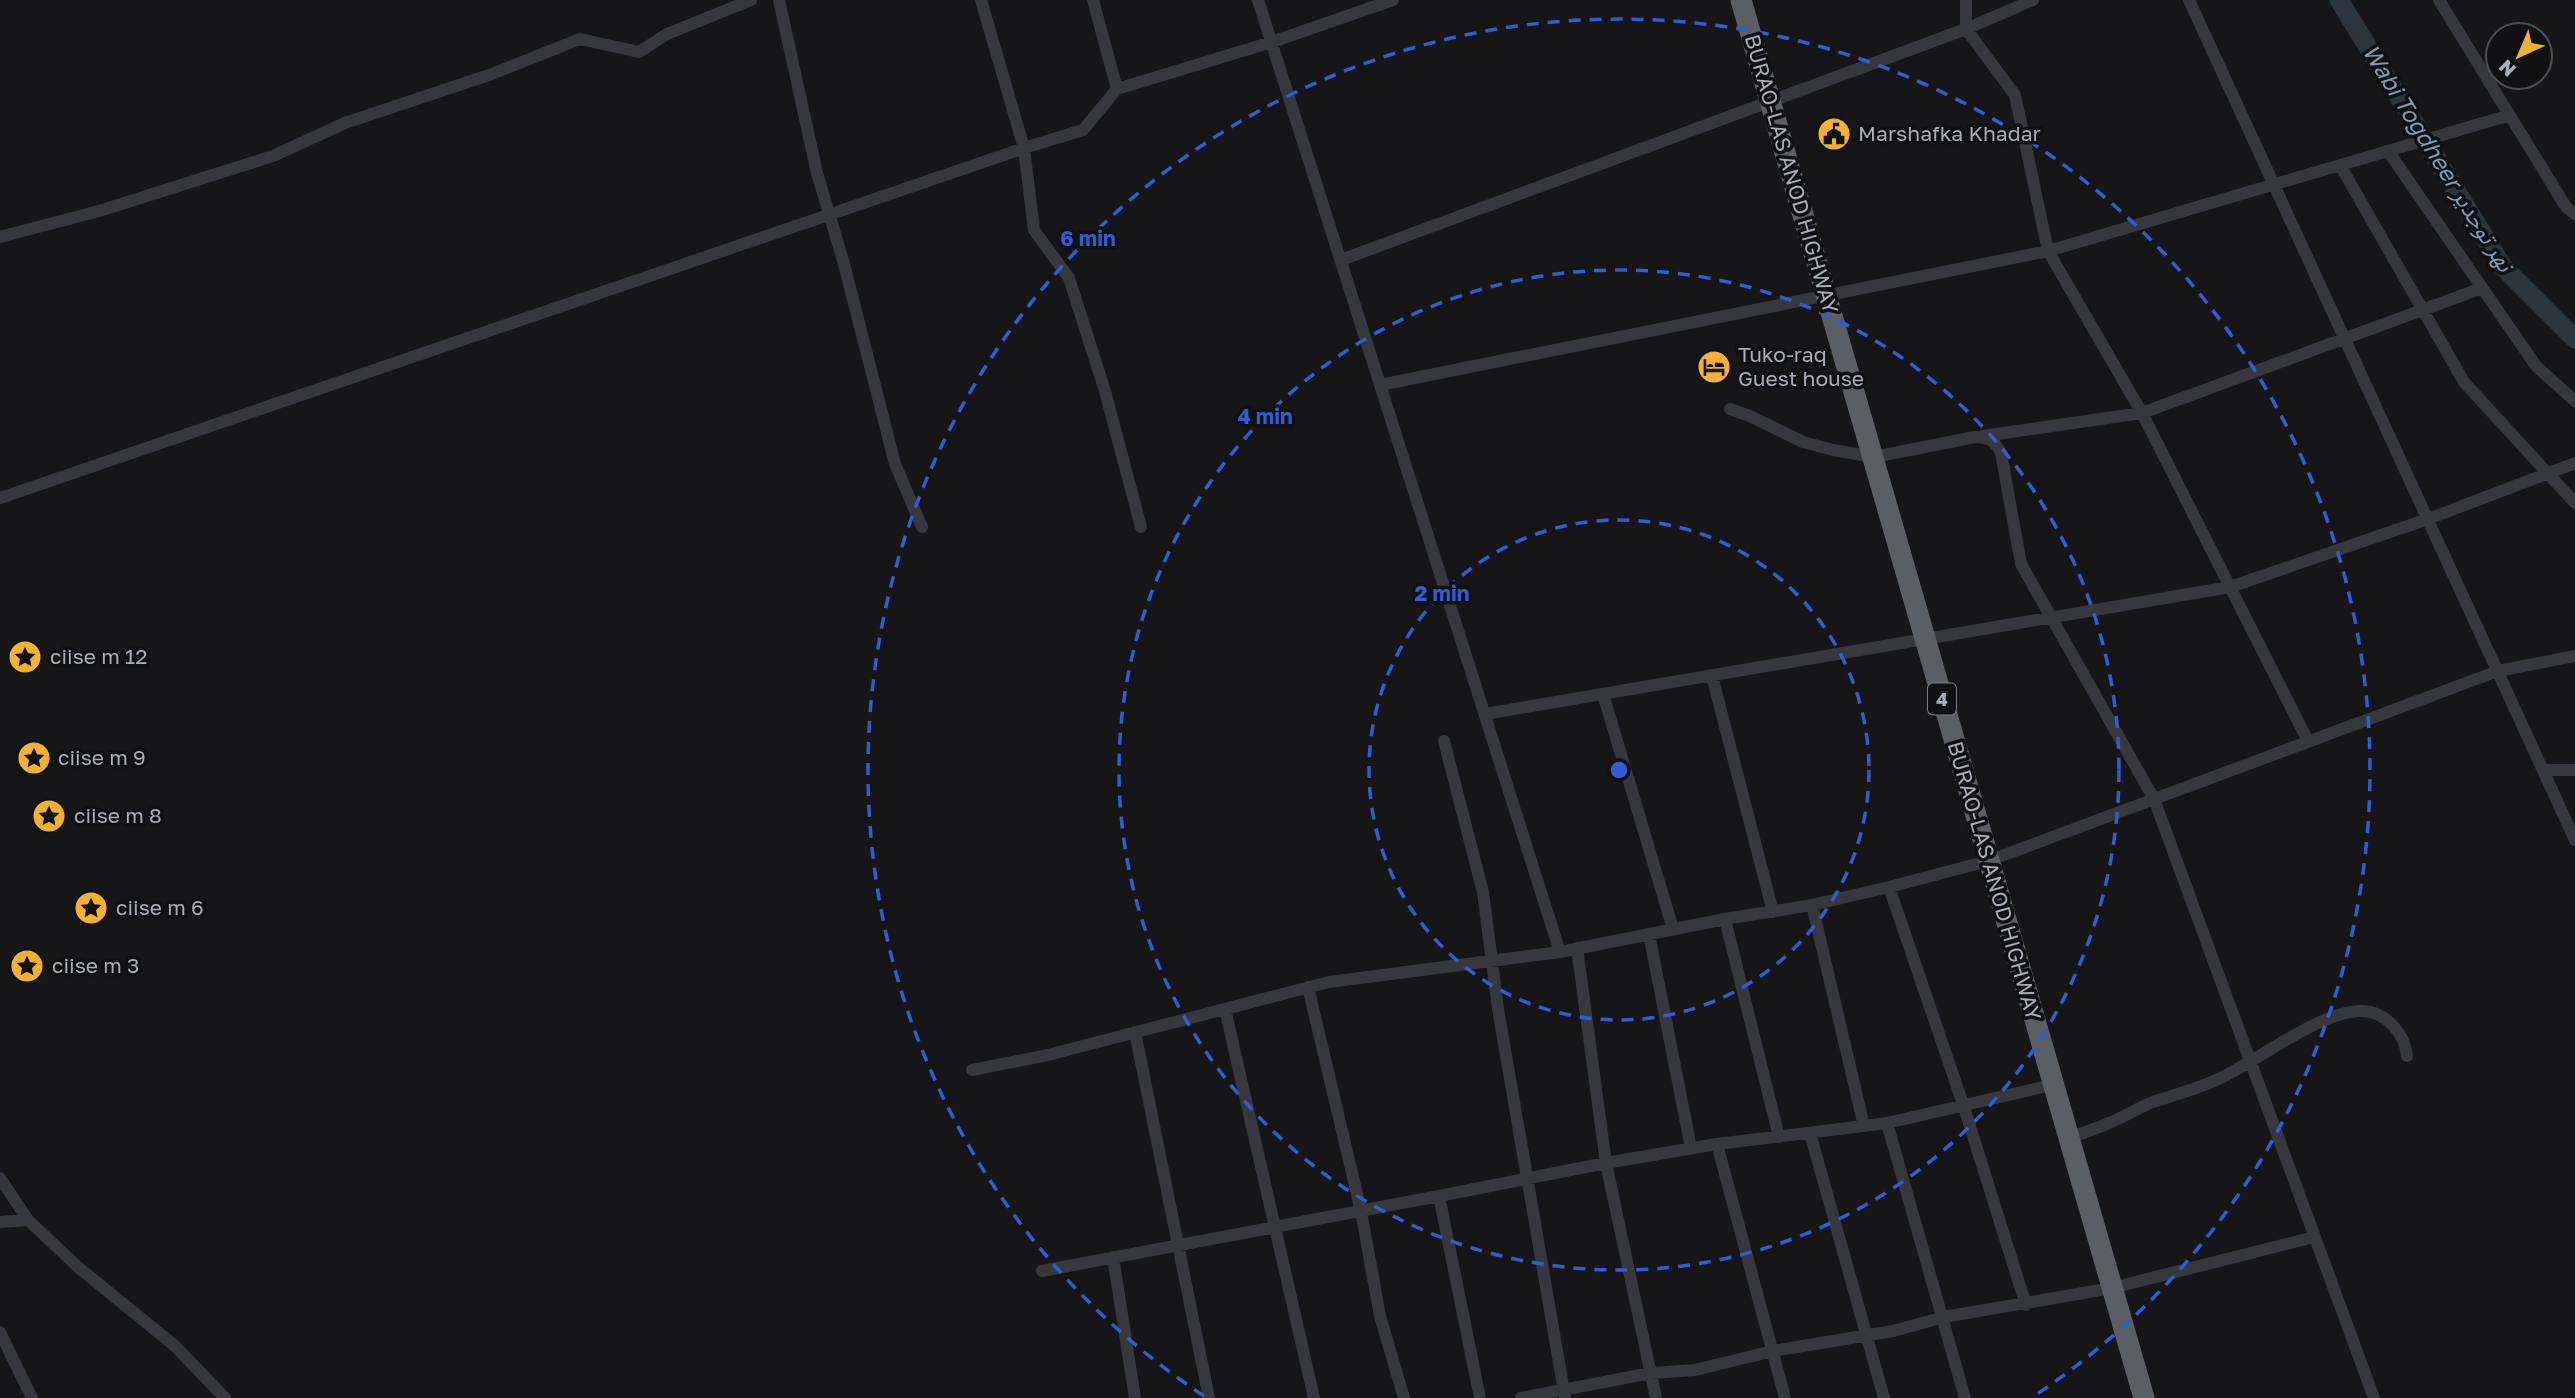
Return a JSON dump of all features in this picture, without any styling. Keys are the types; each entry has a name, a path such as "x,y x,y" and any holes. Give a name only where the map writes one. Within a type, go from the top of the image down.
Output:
{"highway":[{"name":"BURAO-LAS ANOD HIGHWAY","path":"1741,0 2144,1398"}],"street":[{"path":"0,237 99,211 273,156 345,122 492,74 580,39 639,52 667,34 751,0"},
{"path":"779,0 795,79 895,464 922,527"},
{"path":"981,0 1024,148 1034,230 1069,278 1105,391 1141,527"},
{"path":"1093,0 1117,89"},
{"path":"1258,0 1560,952"},
{"path":"0,498 829,214 1083,130 1117,89 1272,42 1393,0"},
{"path":"1966,0 1966,29 2015,95 2048,251 2142,413 2308,741"},
{"path":"1341,260 1966,29 2033,0"},
{"path":"2189,0 2575,840"},
{"path":"2439,0 2566,206 2575,214"},
{"path":"1380,385 2048,251 2510,115"},
{"path":"2388,151 2536,366 2575,401"},
{"path":"2340,165 2464,382 2575,503"},
{"path":"1730,410 1804,442 1874,457 1975,437 2142,413 2482,288"},
{"path":"1975,437 1987,437 2001,453 2021,564 2154,799 2374,1398"},
{"path":"1485,715 2230,587 2428,519 2575,463"},
{"path":"972,1070 1048,1055 1329,982 1560,952 1724,919 1812,905 1889,887 1988,861 2498,670 2575,656"},
{"path":"1712,676 1773,912"},
{"path":"1603,694 1672,929"},
{"path":"1444,741 1483,892 1527,1179 1564,1394"},
{"path":"2543,771 2575,770"},
{"path":"1889,887 1963,1104 2026,1305"},
{"path":"1812,905 1864,1126"},
{"path":"1724,919 1779,1137"},
{"path":"1649,934 1692,1148"},
{"path":"1577,948 1606,1163 1656,1398"},
{"path":"1308,987 1361,1211 1380,1316 1404,1398"},
{"path":"1225,1009 1314,1398"},
{"path":"2069,1138 2110,1123 2152,1103 2213,1082 2251,1063 2284,1041 2338,1015 2361,1011 2384,1017 2395,1027 2407,1048 2407,1056"},
{"path":"1135,1032 1209,1398"},
{"path":"1042,1271 1606,1163 1717,1144 1887,1123 2052,1085"},
{"path":"1887,1123 1965,1398"},
{"path":"1810,1133 1884,1398"},
{"path":"1717,1144 1786,1398"},
{"path":"0,1178 28,1220 78,1267 144,1318 175,1346 225,1398"},
{"path":"1439,1196 1480,1398"},
{"path":"0,1222 28,1220"},
{"path":"1521,1398 1564,1394 1651,1373 1695,1370 1773,1351 1892,1331 1944,1317 2026,1305 2112,1288 2314,1237"},
{"path":"1113,1257 1135,1398"},
{"path":"0,1332 32,1398"}],"waterway":[{"name":"Wabi Togdheer نهر توجدير","path":"2339,0 2503,267 2575,339"}],"place":[{"name":"Marshafka Khadar","path":"1834,134"},
{"name":"Tuko-raq Guest house","path":"1714,367"},
{"name":"ciise m 12","path":"25,657"},
{"name":"ciise m 9","path":"34,758"},
{"name":"ciise m 8","path":"49,816"},
{"name":"ciise m 6","path":"91,908"},
{"name":"ciise m 3","path":"27,966"}]}
